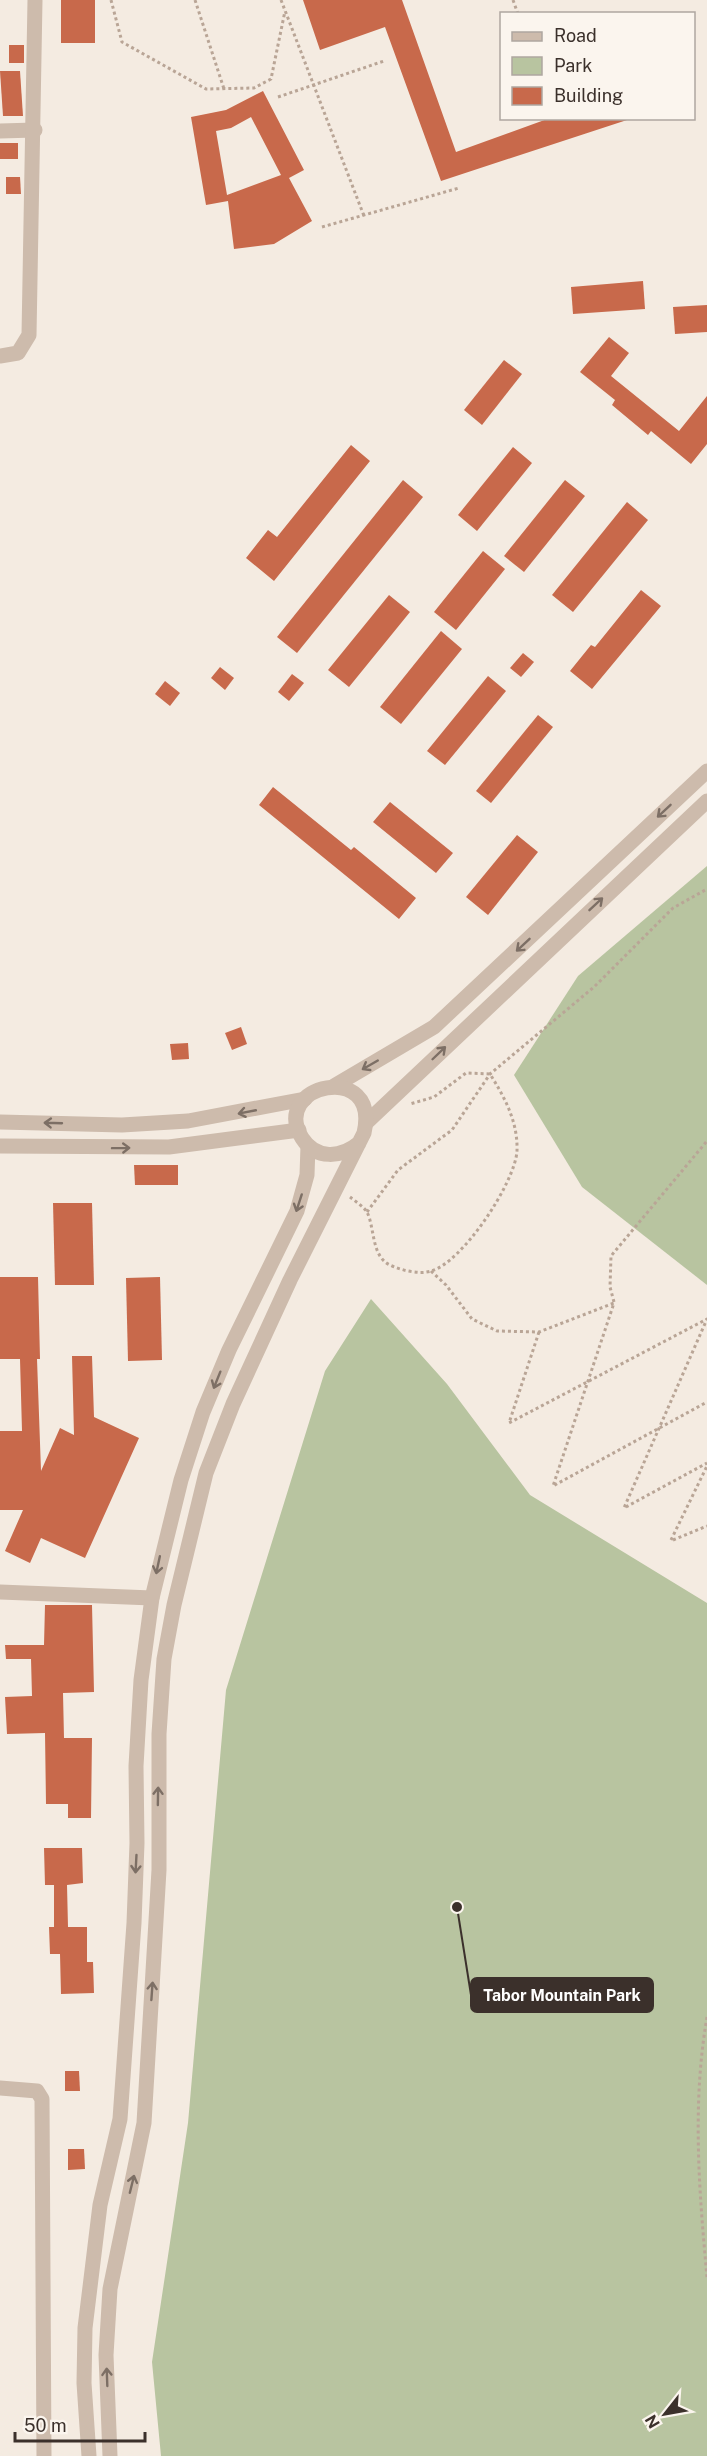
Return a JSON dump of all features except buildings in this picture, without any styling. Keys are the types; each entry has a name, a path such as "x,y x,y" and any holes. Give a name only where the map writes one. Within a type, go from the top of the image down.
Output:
{"street":[{"path":"0,356 18,353 29,335 35,130 35,0"},
{"path":"0,131 35,130"},
{"path":"89,2456 84,2383 85,2328 100,2205 120,2119 134,1923 139,1712 152,1599 181,1480 204,1412 229,1350 297,1211 307,1175 308,1146 299,1130 298,1114 304,1100 319,1088 334,1086 434,1027 707,771"},
{"path":"110,2456 106,2355 110,2289 144,2123 159,1870 159,1734 166,1648 190,1531 206,1473 257,1349 359,1143 367,1122 707,801"},
{"path":"334,1086 352,1092 361,1101 367,1122"},
{"path":"0,1122 122,1125 189,1121 304,1100"},
{"path":"0,1146 169,1147 299,1130"},
{"path":"308,1146 328,1155 340,1154 359,1143"},
{"path":"0,1592 152,1599"},
{"path":"0,2088 37,2091 42,2099 44,2456"}],"path":[{"path":"111,0 122,42 206,89 254,88 271,79 285,11"},
{"path":"195,0 224,89"},
{"path":"281,0 364,216"},
{"path":"278,97 384,61"},
{"path":"322,227 459,188"},
{"path":"367,1212 398,1170 452,1130 490,1074 594,987 673,908 707,889"},
{"path":"387,1103 412,1104 434,1097 466,1073 490,1074"},
{"path":"431,1272 462,1251 501,1198 517,1152 513,1115 490,1074"},
{"path":"707,1142 611,1256 610,1287 615,1303 553,1486 707,1402"},
{"path":"338,1185 367,1212 370,1232 381,1258 388,1265 404,1270 431,1272 446,1285 472,1319 497,1331 539,1332 615,1303"},
{"path":"539,1332 508,1423 707,1319 624,1508 707,1464"},
{"path":"707,1464 671,1540 707,1526"},
{"path":"707,2018 701,2053 698,2178 707,2277"}],"green space":[{"path":"707,866 707,1285 582,1187 514,1075 578,976"},
{"path":"371,1299 447,1384 530,1495 707,1603 707,2456 161,2456 152,2362 188,2123 226,1690 325,1371"}],"place":[{"name":"Tabor Mountain Park","path":"457,1907"}]}
